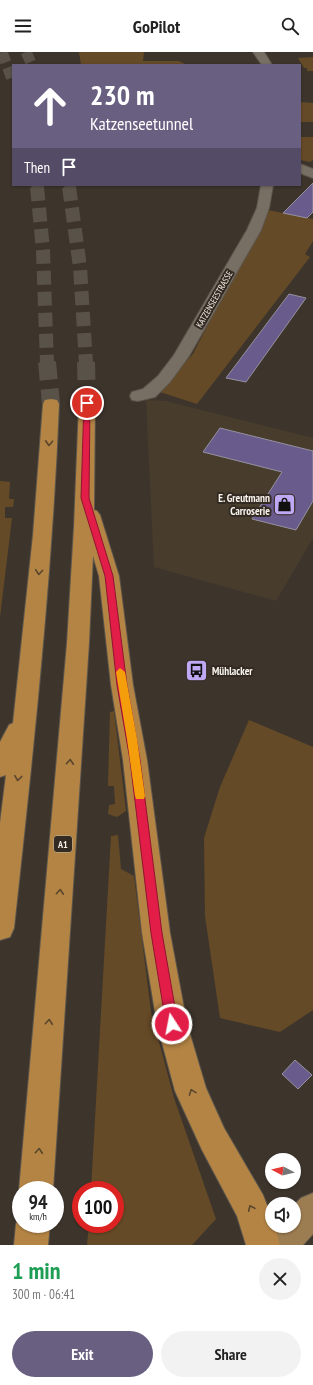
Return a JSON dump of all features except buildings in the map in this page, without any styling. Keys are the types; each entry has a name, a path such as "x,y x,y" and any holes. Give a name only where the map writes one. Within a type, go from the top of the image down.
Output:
{"highway":[{"name":"A1","path":"37,1181 74,704 85,498 87,403"},
{"path":"0,928 26,712 43,527 50,404"},
{"path":"85,498 109,576 122,685 135,760 157,940 172,1024 191,1091 213,1139 251,1207 260,1231 263,1245"},
{"path":"0,768 26,712"},
{"path":"32,1245 33,1233"}],"main road":[{"path":"279,1245 313,1210"}],"street":[{"path":"258,52 266,60 267,64"},
{"path":"301,168 313,174"},
{"name":"KATZENSEESTRASSE","path":"138,396 149,393 164,379 181,356 254,230 263,208 268,186"}],"shaded area":[{"path":"79,52 144,52 143,61 179,61 185,64 81,64"},
{"path":"313,57 313,71 307,71 307,68 304,68 298,58"},
{"path":"301,102 313,103 313,122 301,122"},
{"path":"301,137 313,137 313,160 310,162 301,160"},
{"path":"268,210 313,219 313,241 305,254 310,257 197,404 157,391 193,354"},
{"path":"146,400 166,401 313,438 313,538 276,601 154,567"},
{"path":"0,481 10,482 9,499 14,499 13,507 5,507 5,518 12,518 0,617"},
{"path":"114,711 126,811 117,817 108,814 109,805 115,804 114,786 108,786 110,712"},
{"path":"249,720 313,747 313,1010 280,1032 220,1018 205,916 204,838 220,787"},
{"path":"118,835 121,869 134,876 151,1012 174,1098 216,1219 192,1245 87,1245 88,1233 124,1233 124,1181 92,1181 111,836"}],"tunnel":[{"path":"2,52 12,79"},
{"path":"26,52 32,64"},
{"path":"37,187 43,250 47,363"},
{"path":"69,187 80,267 86,363"},
{"path":"47,362 51,404"},
{"path":"86,362 87,403"}],"slow traffic":[{"path":"120,672 140,796"}],"place":[{"name":"E. Greutmann Carroserie","path":"285,504"},
{"name":"Mühlacker","path":"197,671"}],"route":[{"path":"87,403 85,498 109,576 122,685 135,760 145,833 156,933 172,1024"}]}
